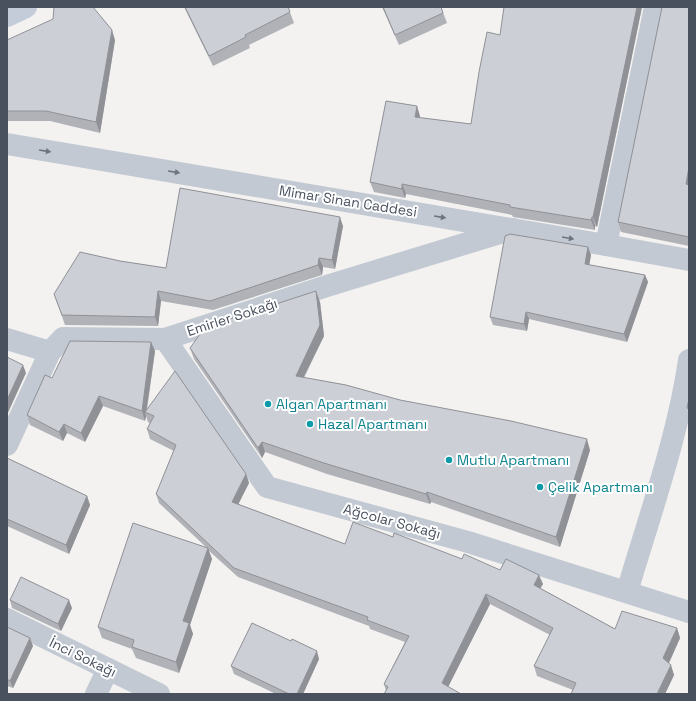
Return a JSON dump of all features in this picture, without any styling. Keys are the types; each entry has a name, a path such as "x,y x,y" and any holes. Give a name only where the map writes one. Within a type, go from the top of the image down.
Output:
{"main road":[{"path":"7,16 26,7"}],"street":[{"path":"606,245 655,7"},
{"name":"Mimar Sinan Caddesi","path":"7,144 689,260"},
{"name":"Emirler Sokağı","path":"7,445 50,352 63,338 165,339 330,285 513,229"},
{"path":"7,339 50,352"},
{"name":"Ağcolar Sokağı","path":"165,339 267,487 468,542 689,612"},
{"path":"627,592 669,451 687,376 689,360"},
{"name":"İnci Sokağı","path":"7,619 159,694"},
{"path":"96,694 108,669"}],"building":[{"path":"54,7 93,7 112,30 96,122 46,111 7,111 7,40 53,19"},
{"path":"185,7 288,7 290,12 245,35 246,37 209,56"},
{"path":"383,7 441,7 443,13 395,35"},
{"path":"504,7 637,7 593,217 591,220 510,207 510,205 402,184 402,189 370,182 386,101 417,106 415,117 471,124 487,32 500,35"},
{"path":"662,7 689,7 689,167 686,184 689,185 689,237 618,222"},
{"path":"180,188 340,217 332,260 319,258 318,265 210,301 158,291 155,317 62,315 54,294 80,252 120,261 166,268"},
{"path":"510,234 588,247 585,264 645,275 624,334 526,312 524,324 490,317 505,236"},
{"path":"316,291 320,325 296,376 346,385 400,400 511,421 587,439 556,537 427,492 426,494 324,463 262,442 258,448 190,348 205,327"},
{"path":"70,341 151,342 142,411 99,396 81,433 64,424 59,432 27,415 45,375 52,378"},
{"path":"7,357 23,365 7,400"},
{"path":"175,371 246,474 232,502 345,544 353,522 393,537 394,533 462,559 464,554 500,570 506,559 539,575 534,585 615,629 622,611 677,628 663,658 671,665 657,694 571,694 576,683 534,666 553,628 486,594 442,683 461,694 384,694 388,687 384,684 409,636 367,620 368,617 234,568 156,494 176,445 147,429 154,416 145,412"},
{"path":"7,458 87,496 66,545 7,519"},
{"path":"133,523 208,548 183,621 189,623 176,662 132,647 134,640 98,627"},
{"path":"21,577 69,600 58,624 10,600"},
{"path":"252,623 317,651 297,694 289,694 231,666"},
{"path":"7,627 30,638 10,681 7,679"}],"place":[{"name":"Algan Apartmanı","path":"268,404"},
{"name":"Hazal Apartmanı","path":"310,424"},
{"name":"Mutlu Apartmanı","path":"449,460"},
{"name":"Çelik Apartmanı","path":"540,487"}]}
